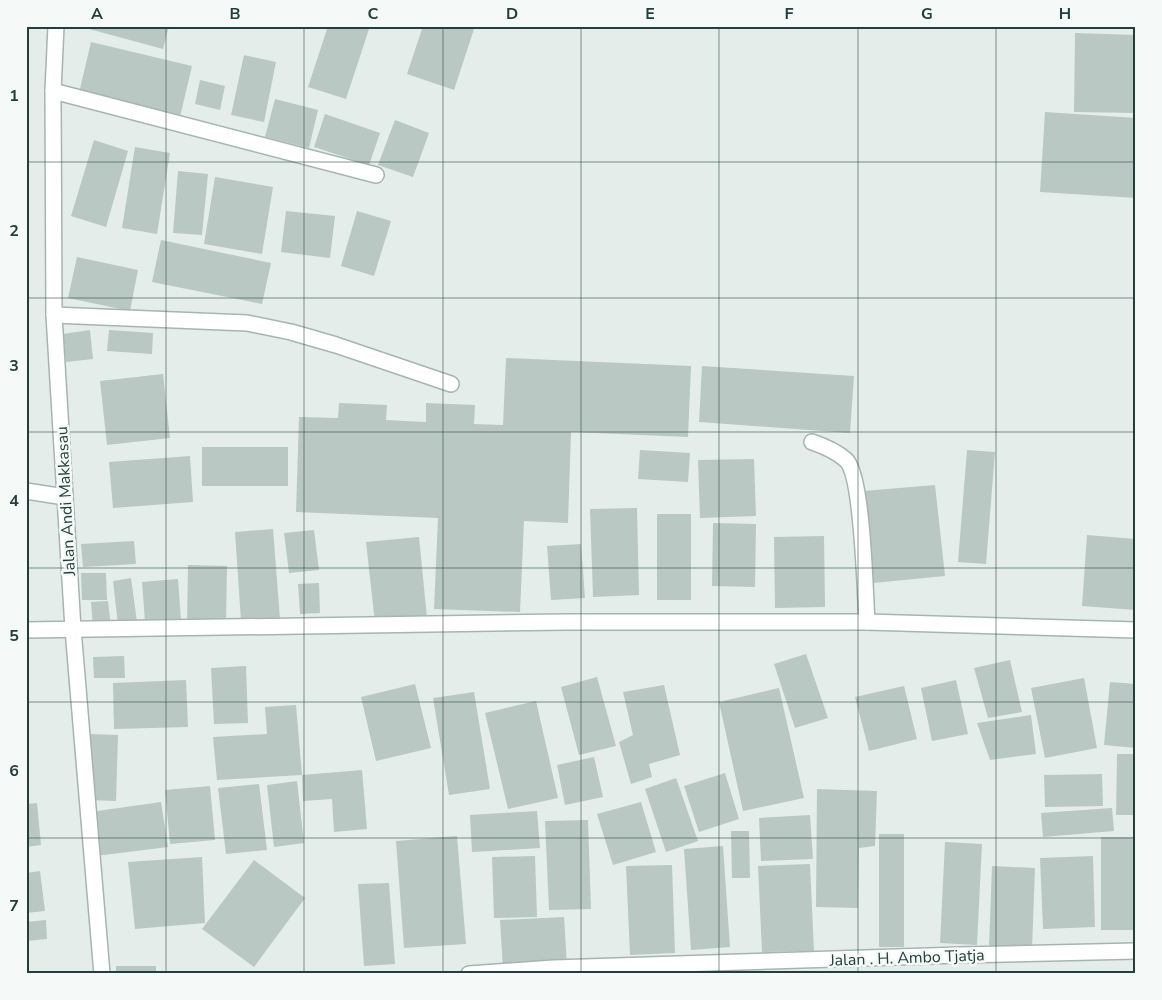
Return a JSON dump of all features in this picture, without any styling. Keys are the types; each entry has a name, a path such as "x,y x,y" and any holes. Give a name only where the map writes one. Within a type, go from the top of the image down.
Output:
{"street":[{"name":"Jalan Andi Makkasau","path":"56,26 53,91 54,315 73,630 102,974"},
{"path":"53,91 376,175"},
{"path":"54,315 247,323 291,332 336,345 451,384"},
{"path":"812,442 824,446 848,460 854,473 861,516 867,622"},
{"path":"26,491 65,496"},
{"path":"26,630 567,622 867,622 1136,630"},
{"name":"Jalan . H. Ambo Tjatja","path":"469,974 554,968 1136,951"}],"building":[{"path":"78,26 169,26 163,49"},
{"path":"328,26 370,26 346,99 308,87"},
{"path":"423,26 475,26 454,90 407,74"},
{"path":"1075,33 1136,35 1136,113 1074,112"},
{"path":"91,42 192,66 180,117 79,93"},
{"path":"244,55 276,62 264,122 231,115"},
{"path":"200,80 225,86 220,110 195,104"},
{"path":"275,99 318,110 309,148 265,137"},
{"path":"1045,112 1136,118 1136,198 1040,192"},
{"path":"325,114 380,133 369,165 314,147"},
{"path":"395,120 429,133 413,177 378,165"},
{"path":"94,140 128,151 106,227 71,216"},
{"path":"135,147 170,153 157,234 122,228"},
{"path":"178,171 208,174 202,235 173,233"},
{"path":"215,177 273,187 262,254 204,244"},
{"path":"286,211 335,216 330,258 281,252"},
{"path":"357,211 391,221 374,276 341,266"},
{"path":"161,240 271,263 262,304 152,282"},
{"path":"77,257 138,270 130,311 68,298"},
{"path":"90,330 93,359 66,362 63,334"},
{"path":"109,330 153,333 152,354 107,351"},
{"path":"506,358 691,366 688,437 571,432 568,523 524,521 520,612 434,609 438,518 296,512 299,417 338,418 339,403 387,405 386,420 426,422 426,403 475,405 474,424 503,425"},
{"path":"702,366 854,376 850,433 699,422"},
{"path":"163,374 170,438 107,445 100,381"},
{"path":"202,447 288,447 288,486 202,486"},
{"path":"640,450 690,453 688,482 638,479"},
{"path":"967,450 995,452 986,564 958,562"},
{"path":"190,456 193,502 113,508 109,462"},
{"path":"754,459 756,516 700,518 698,460"},
{"path":"935,485 945,576 873,583 863,491"},
{"path":"637,508 639,595 593,597 590,509"},
{"path":"657,514 691,514 691,600 657,600"},
{"path":"713,523 756,524 755,587 712,586"},
{"path":"273,529 280,619 241,621 235,532"},
{"path":"314,530 319,570 289,573 284,533"},
{"path":"1087,535 1136,539 1136,610 1082,606"},
{"path":"824,536 825,607 775,608 774,537"},
{"path":"419,537 427,618 375,623 366,542"},
{"path":"134,541 136,564 83,567 81,544"},
{"path":"581,544 585,598 551,600 547,546"},
{"path":"188,565 227,566 226,626 187,625"},
{"path":"81,573 106,573 107,600 82,600"},
{"path":"131,578 137,622 118,625 113,581"},
{"path":"178,579 181,620 145,622 142,582"},
{"path":"319,583 320,613 300,614 298,584"},
{"path":"108,601 111,627 93,628 91,602"},
{"path":"806,654 828,718 795,728 774,664"},
{"path":"124,656 125,678 94,678 93,657"},
{"path":"1010,660 1022,712 988,718 974,668"},
{"path":"246,666 248,723 214,724 211,668"},
{"path":"597,677 616,746 579,755 561,687"},
{"path":"1084,678 1097,748 1045,758 1031,688"},
{"path":"186,680 188,727 114,729 113,683"},
{"path":"956,680 968,734 932,741 921,688"},
{"path":"1110,682 1136,684 1136,748 1104,745"},
{"path":"415,684 431,748 376,761 361,697"},
{"path":"664,685 680,755 649,764 652,777 631,784 619,742 633,735 623,692"},
{"path":"904,686 917,739 869,751 855,697"},
{"path":"779,688 804,798 743,811 719,702"},
{"path":"474,692 490,789 449,795 433,698"},
{"path":"536,701 558,798 508,809 485,713"},
{"path":"296,705 302,775 217,780 213,737 267,734 265,707"},
{"path":"1031,715 1036,754 990,760 977,723"},
{"path":"90,734 118,735 116,801 88,800"},
{"path":"1117,754 1136,754 1136,815 1116,815"},
{"path":"594,757 603,797 565,805 557,765"},
{"path":"362,770 367,829 334,832 332,799 303,801 302,775"},
{"path":"725,773 739,819 699,832 684,786"},
{"path":"1102,774 1103,806 1045,807 1044,775"},
{"path":"676,778 698,841 666,852 645,789"},
{"path":"297,781 304,843 274,847 267,785"},
{"path":"259,784 267,850 226,854 218,788"},
{"path":"210,786 215,840 170,844 165,790"},
{"path":"817,789 877,791 875,846 859,848 858,908 816,907"},
{"path":"161,802 168,847 96,856 90,812"},
{"path":"641,802 656,852 613,865 597,814"},
{"path":"37,803 41,845 26,847 26,804"},
{"path":"1112,808 1114,831 1043,837 1041,813"},
{"path":"537,811 540,848 472,852 470,815"},
{"path":"810,815 813,859 761,861 759,818"},
{"path":"588,820 591,909 549,910 545,821"},
{"path":"731,831 749,831 750,878 732,878"},
{"path":"879,834 904,834 904,947 879,947"},
{"path":"457,836 466,944 404,948 396,841"},
{"path":"1101,837 1136,837 1136,930 1101,930"},
{"path":"945,842 982,844 977,945 940,943"},
{"path":"723,846 730,947 691,950 684,849"},
{"path":"535,856 537,917 494,918 492,857"},
{"path":"1093,856 1095,927 1043,929 1040,858"},
{"path":"202,857 205,923 135,929 128,862"},
{"path":"254,860 305,898 254,967 202,929"},
{"path":"810,864 814,951 762,952 758,866"},
{"path":"672,865 675,953 630,955 626,866"},
{"path":"992,866 1035,868 1032,949 989,947"},
{"path":"40,871 45,911 26,913 26,873"},
{"path":"389,883 395,964 364,966 358,884"},
{"path":"564,917 567,966 503,970 500,920"},
{"path":"46,920 47,939 27,941 26,922"},
{"path":"116,966 156,966 156,974 116,974"}]}
